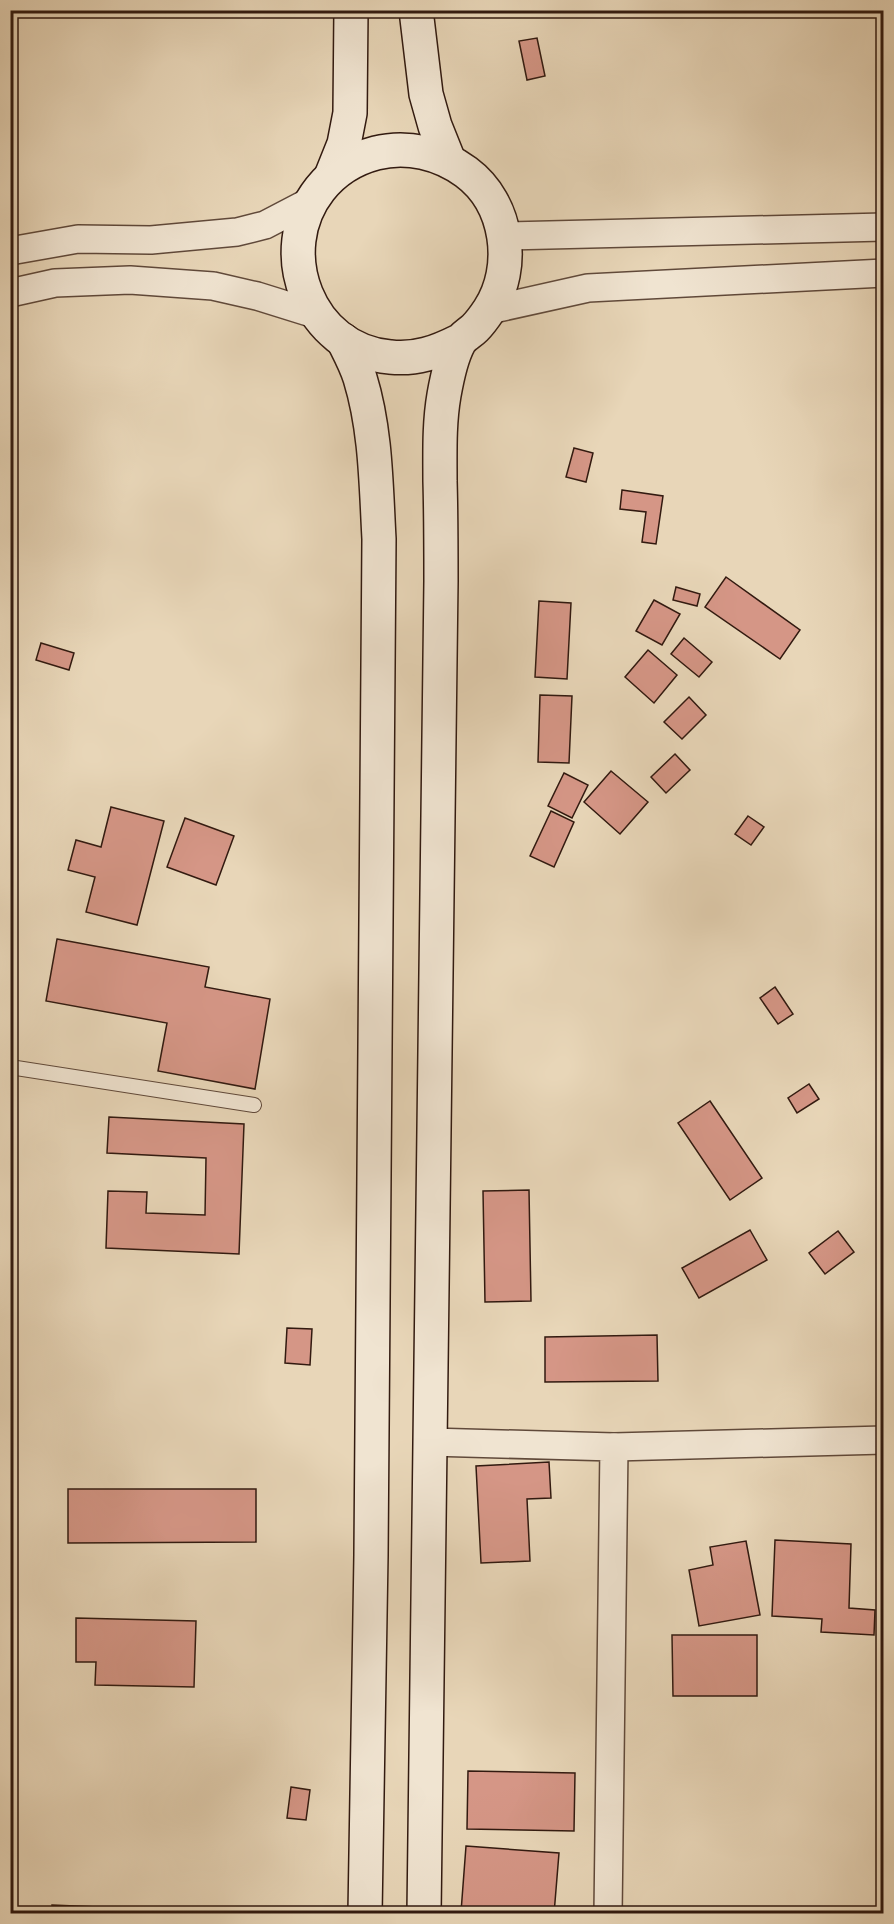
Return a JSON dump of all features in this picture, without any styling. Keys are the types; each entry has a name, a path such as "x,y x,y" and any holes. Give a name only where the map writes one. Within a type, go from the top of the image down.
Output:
{"main road":[{"path":"332,174 359,158 389,150 420,151 449,161 468,173 495,207 506,248 505,270 499,291 489,310 476,327 459,341 438,352 414,357 389,357 365,351 343,340 329,329 303,289 297,259 300,229 310,201 332,174 344,144 351,113 351,10"},
{"path":"416,10 426,94 435,126 449,161"},
{"path":"343,340 360,376 368,408 374,450 379,539 372,1519 365,1914"},
{"path":"424,1914 441,581 440,433 449,370 459,341"}],"street":[{"path":"10,251 78,239 151,240 237,232 265,225 310,201"},
{"path":"504,236 884,227"},
{"path":"489,310 588,288 884,273"},
{"path":"10,293 55,283 130,280 189,284 213,286 257,296 318,315"},
{"path":"430,1442 614,1447 884,1440"},
{"path":"608,1914 614,1447"}],"lane":[{"path":"10,1067 254,1105"}],"building":[{"path":"10,10 22,12 10,28"},
{"path":"537,38 545,76 527,80 519,41"},
{"path":"574,448 593,453 586,482 566,477"},
{"path":"622,490 663,496 656,544 642,542 646,512 620,509"},
{"path":"726,577 800,630 780,659 705,607"},
{"path":"676,587 700,594 697,606 673,600"},
{"path":"654,600 680,614 662,645 636,631"},
{"path":"539,601 571,603 567,679 535,677"},
{"path":"684,638 712,662 699,677 671,654"},
{"path":"41,643 74,653 69,670 36,660"},
{"path":"648,650 677,675 654,703 625,677"},
{"path":"540,695 572,696 569,763 538,762"},
{"path":"689,697 706,715 682,739 664,722"},
{"path":"675,754 690,770 666,793 651,777"},
{"path":"611,771 648,802 620,834 584,802"},
{"path":"564,773 588,785 572,818 548,806"},
{"path":"111,807 164,821 137,925 86,912 95,877 68,870 76,840 101,847"},
{"path":"551,811 574,822 554,867 530,856"},
{"path":"748,816 764,827 751,845 735,834"},
{"path":"185,818 234,836 216,885 167,867"},
{"path":"57,939 209,967 205,987 270,999 255,1089 158,1071 167,1023 46,1001"},
{"path":"775,987 793,1014 778,1024 760,998"},
{"path":"809,1084 819,1099 797,1113 788,1098"},
{"path":"710,1101 762,1178 730,1200 678,1123"},
{"path":"109,1117 244,1124 239,1254 106,1248 108,1191 147,1192 146,1213 205,1215 206,1158 107,1153"},
{"path":"529,1190 531,1301 485,1302 483,1191"},
{"path":"750,1230 767,1260 699,1298 682,1268"},
{"path":"838,1231 854,1252 825,1274 809,1253"},
{"path":"287,1328 312,1329 310,1365 285,1363"},
{"path":"657,1335 658,1381 545,1382 545,1337"},
{"path":"549,1462 551,1498 527,1499 530,1561 481,1563 476,1466"},
{"path":"68,1489 256,1489 256,1542 68,1543"},
{"path":"775,1540 851,1544 849,1608 875,1610 874,1635 821,1632 822,1619 772,1616"},
{"path":"746,1541 760,1615 699,1626 689,1570 713,1565 710,1547"},
{"path":"76,1618 196,1621 194,1687 95,1685 96,1662 76,1662"},
{"path":"672,1635 757,1635 757,1696 673,1696"},
{"path":"468,1771 575,1773 574,1831 467,1829"},
{"path":"291,1787 310,1790 306,1820 287,1818"},
{"path":"466,1846 559,1853 554,1914 461,1912"},
{"path":"52,1905 98,1907 98,1914 52,1914"}]}
